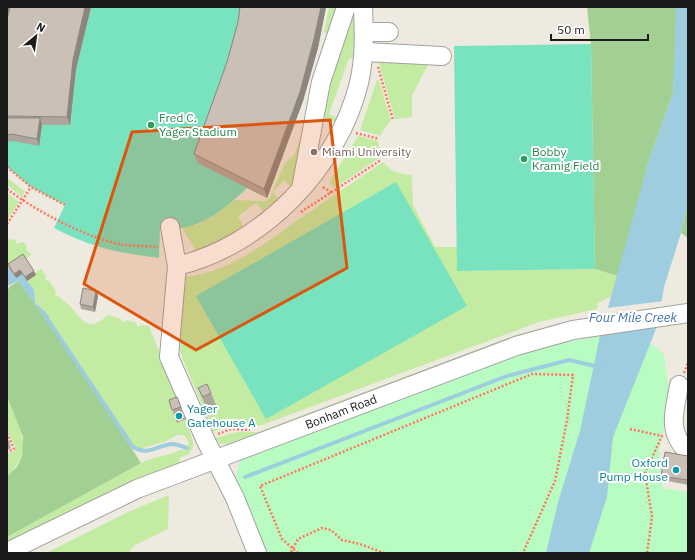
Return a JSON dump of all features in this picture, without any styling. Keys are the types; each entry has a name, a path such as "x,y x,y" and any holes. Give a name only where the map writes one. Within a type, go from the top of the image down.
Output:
{"street":[{"path":"301,189 321,82 346,7"},
{"path":"177,266 198,261 222,250 249,233 284,206 319,168 337,140 346,121 370,57 364,32 363,7"},
{"path":"364,32 389,32"},
{"path":"370,57 442,56"},
{"path":"170,227 177,266 170,357 205,439 235,498 256,553"},
{"name":"Bonham Road","path":"7,552 137,489 516,346 573,330 681,314"},
{"path":"679,385 673,429 682,446 688,452"}],"path":[{"path":"370,57 393,120"},
{"path":"356,133 378,139"},
{"path":"296,216 381,160"},
{"path":"7,167 31,187 66,205"},
{"path":"7,224 31,187"},
{"path":"323,187 332,193"},
{"path":"7,189 22,200 57,220 100,238 123,244 173,246"},
{"path":"298,553 282,539 260,486 532,374 573,375 567,420 554,481 523,553"},
{"path":"630,429 662,436 645,474 652,517 647,553"},
{"path":"7,432 14,449 7,452"},
{"path":"291,552 298,539 322,528 326,528 342,540 360,544 384,553"}],"highlighted area":[{"path":"330,120 347,268 196,350 84,284 132,132"}],"green space":[{"name":"Fred C. Yager Stadium","path":"7,7 326,7 301,104 267,198 247,188 233,201 209,218 191,226 182,228 160,227 159,258 130,254 92,245 54,228 65,205 31,187 7,167"},
{"path":"329,7 339,7 328,34 324,32"},
{"path":"355,7 355,58 349,58 329,114 337,118 337,123 321,117 336,60"},
{"path":"587,7 676,7 677,12 673,94 650,157 618,276 595,269 591,44"},
{"name":"Bobby Kramig Field","path":"591,44 595,269 457,271 454,46"},
{"path":"378,60 427,61 428,65 412,95 412,117 395,119"},
{"path":"377,80 379,80 391,121 380,136 360,130"},
{"path":"305,126 292,188 284,180 273,192 278,199 263,211 256,203 238,216 243,225 236,233 222,241 196,251 182,228 198,224 234,200 265,201 269,199 285,163 294,155"},
{"path":"358,136 378,141 380,157 336,187 332,187 330,181"},
{"path":"383,162 396,172 412,175 413,205 435,247 457,247 457,271 595,269 618,276 612,296 598,303 597,309 539,322 262,425 250,427 229,426 213,432 180,352 184,277 216,269 246,255"},
{"path":"7,178 25,191 22,197 7,185"},
{"path":"396,182 467,306 266,419 196,296"},
{"path":"7,193 19,202 7,220"},
{"path":"688,200 688,238 681,233"},
{"path":"9,239 15,240 17,244 22,242 26,244 27,251 32,254 25,260 7,269 7,241"},
{"path":"42,269 46,276 45,280 49,281 56,291 55,295 59,296 69,305 86,323 95,323 108,315 121,319 123,323 126,320 135,322 138,327 142,325 149,326 182,409 177,422 186,419 194,445 189,454 179,458 181,463 115,489 7,543 7,537 141,463 150,459 175,453 180,450 185,450 189,443 184,435 178,435 164,442 139,449 131,443 50,320 35,301 34,290 27,281 36,275 34,273"},
{"path":"19,281 85,376 141,463 7,537 7,476 17,467 22,456 23,437 7,396 7,291 10,286"},
{"path":"561,323 562,326 233,444 221,444 215,438 237,432 258,432 516,335"},
{"path":"600,336 643,338 664,354 670,398 659,450 663,488 688,492 688,553 265,553 236,475 241,458 509,353"},
{"path":"7,396 19,428 23,448 21,457 16,467 7,476 7,454 16,450 7,428"},
{"path":"169,495 168,529 135,545 128,553 46,553 126,513"}],"water":[{"name":"Four Mile Creek","path":"676,7 688,7 688,200 681,233 664,287 658,324 613,437 607,497 589,553 546,553 558,502 580,431 600,336 650,157 673,94"},
{"path":"7,269 9,269 16,278 22,274 34,290 35,302 48,315 50,321 49,325 19,281 7,286"}],"pier":[{"path":"664,301 659,326 598,336 607,308"}],"building":[{"path":"10,7 85,7 73,60 67,117 7,116 7,19"},
{"path":"240,7 321,7 300,92 264,189 194,154 227,62 238,22"},
{"path":"7,118 40,118 37,139 11,134 7,135"},
{"path":"23,254 34,271 25,277 20,270 14,274 8,264"},
{"path":"83,288 96,291 93,307 80,304"},
{"path":"207,384 211,393 203,397 198,388"},
{"path":"177,397 181,407 172,410 169,400"},
{"name":"Oxford Pump House","path":"665,452 688,456 688,480 661,476"}],"waterway":[{"path":"48,320 133,447 143,451 148,451 171,444 187,448"},
{"path":"245,477 507,376 569,360 599,367"}],"place":[{"name":"Fred C. Yager Stadium","path":"151,125"},
{"name":"Miami University","path":"314,152"},
{"name":"Bobby Kramig Field","path":"524,159"},
{"name":"Yager Gatehouse A","path":"179,416"},
{"name":"Oxford Pump House","path":"676,470"}]}
